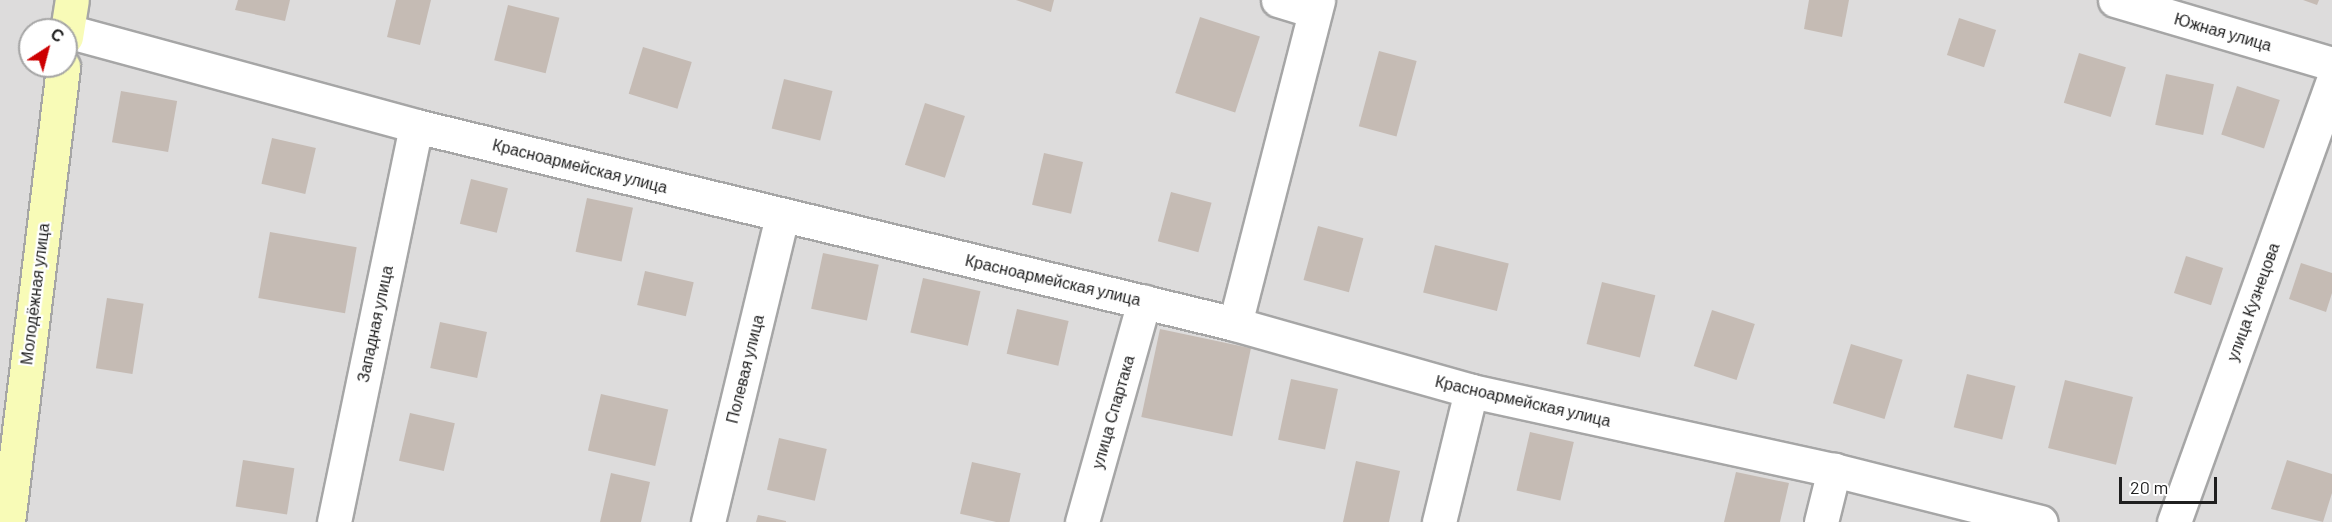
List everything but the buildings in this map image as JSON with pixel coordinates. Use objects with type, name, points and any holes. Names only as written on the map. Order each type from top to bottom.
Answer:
[{"type":"street","points":[[69,18],[72,0]]},
{"type":"street","points":[[1235,324],[1316,6],[1278,0]]},
{"type":"street","name":"Южная улица","points":[[2115,0],[2332,64]]},
{"type":"street","name":"Красноармейская улица","points":[[78,34],[416,126],[1235,324],[1471,391],[1834,470],[2041,522]]},
{"type":"street","name":"Молодёжная улица","points":[[8,522],[62,78]]},
{"type":"street","name":"улица Кузнецова","points":[[2174,522],[2332,82]]},
{"type":"street","name":"Западная улица","points":[[334,522],[416,126]]},
{"type":"street","name":"Полевая улица","points":[[708,522],[782,216]]},
{"type":"street","name":"улица Спартака","points":[[1083,522],[1144,302]]},
{"type":"street","points":[[1439,522],[1471,391]]},
{"type":"street","points":[[1821,522],[1834,470]]},
{"type":"shaded area","points":[[0,0],[2332,0],[2332,522],[0,522]]}]
